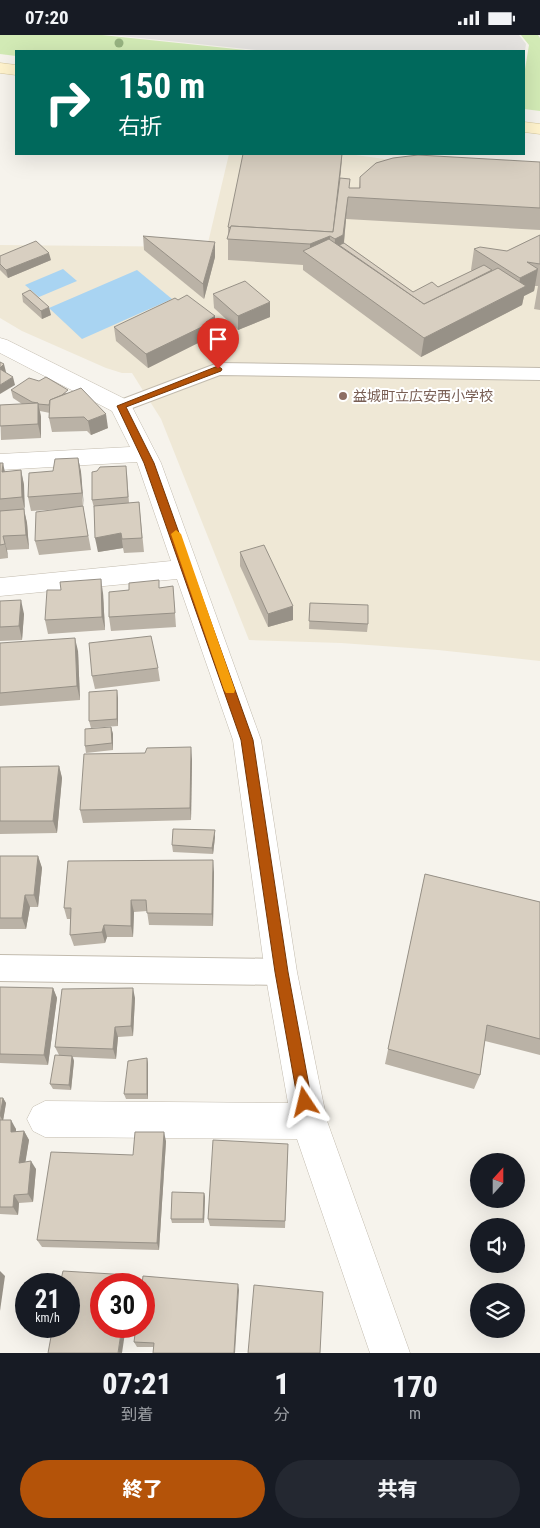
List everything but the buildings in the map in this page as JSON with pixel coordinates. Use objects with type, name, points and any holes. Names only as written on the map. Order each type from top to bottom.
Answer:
[{"type":"street","points":[[0,68],[15,70]]},
{"type":"street","points":[[525,127],[540,129]]},
{"type":"street","points":[[0,345],[121,406],[145,454],[188,569],[247,740],[281,972],[308,1121],[390,1353]]},
{"type":"street","points":[[0,462],[145,454]]},
{"type":"street","points":[[0,587],[188,569]]},
{"type":"street","points":[[45,1119],[308,1121]]},
{"type":"lane","points":[[121,406],[218,369],[540,374]]},
{"type":"lane","points":[[0,968],[281,972]]},
{"type":"shaded area","points":[[111,35],[519,35],[526,44],[525,51],[256,50]]},
{"type":"shaded area","name":"益城町立広安西小学校","points":[[229,155],[355,155],[414,163],[540,172],[540,661],[438,650],[341,643],[249,640],[161,419],[132,373],[122,373],[106,368],[22,331],[0,318],[0,245],[207,247]]},
{"type":"green space","points":[[0,35],[102,35],[245,50],[15,50],[15,56],[0,54]]},
{"type":"green space","points":[[521,35],[538,35],[540,38],[540,111],[525,109],[525,69],[529,45]]},
{"type":"water","points":[[63,269],[77,281],[39,297],[25,285]]},
{"type":"water","points":[[137,270],[172,299],[82,339],[49,308]]},
{"type":"slow traffic","points":[[176,534],[230,690]]},
{"type":"place","name":"益城町立広安西小学校","points":[[343,396]]},
{"type":"route","points":[[218,369],[121,406],[149,463],[176,533],[247,740],[281,972],[305,1102]]}]
